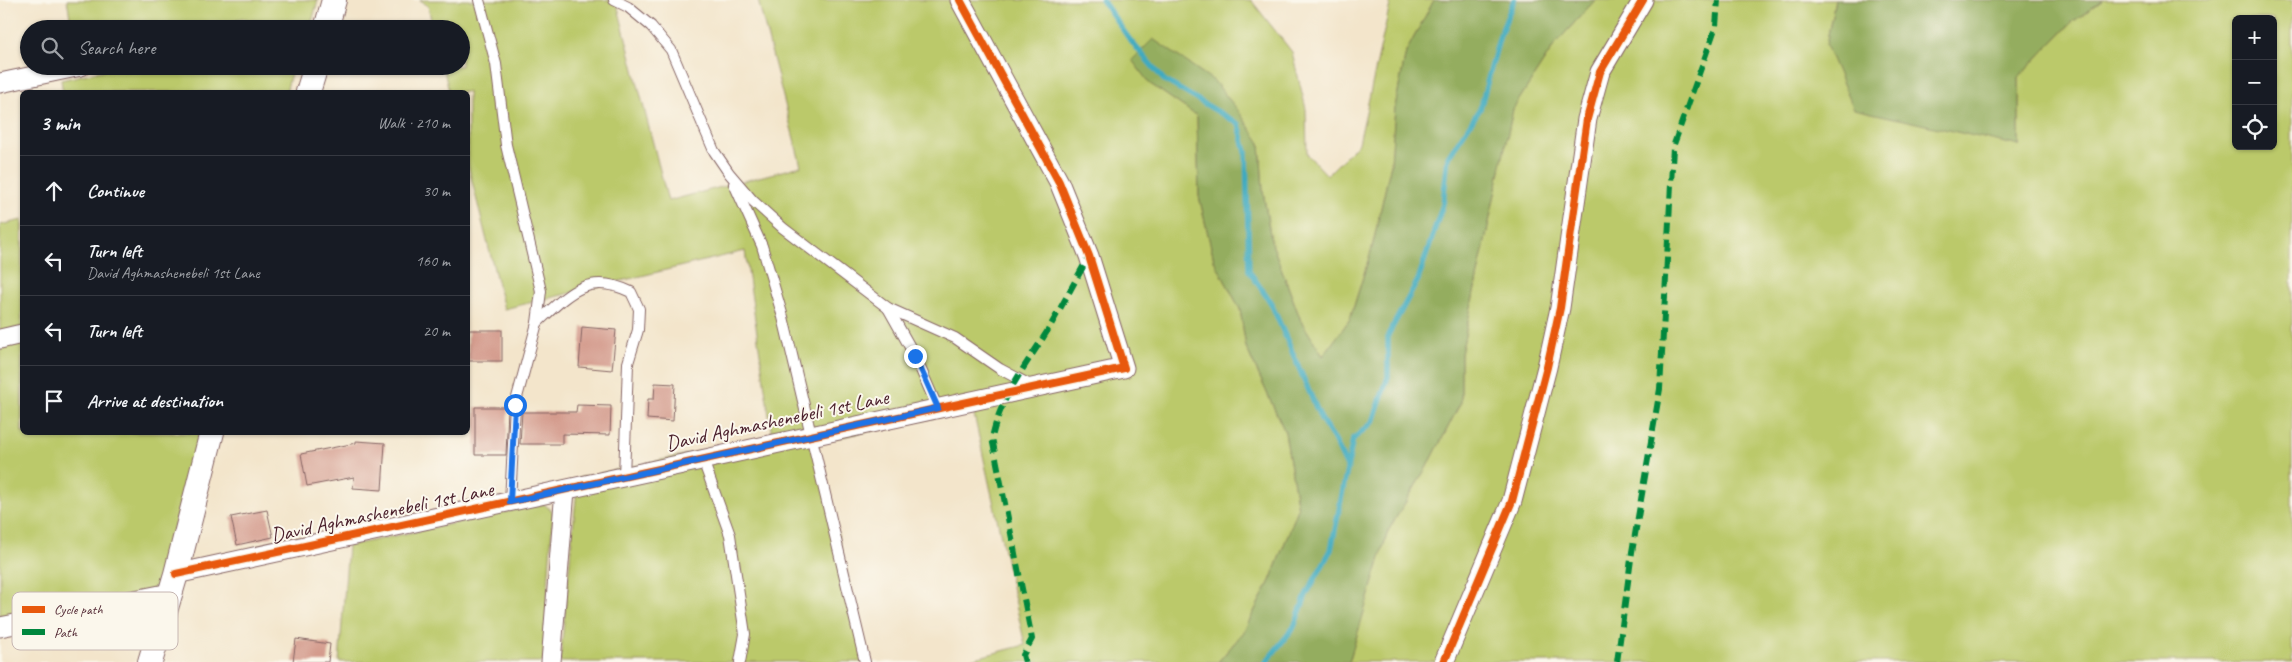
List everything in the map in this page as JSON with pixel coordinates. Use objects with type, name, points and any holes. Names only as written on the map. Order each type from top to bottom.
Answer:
[{"type":"street","points":[[328,20],[334,0]]},
{"type":"street","name":"David Aghmashenebeli 1st Lane","points":[[141,592],[510,502],[1124,368],[1089,256],[1059,182],[960,0]]},
{"type":"street","points":[[1444,662],[1488,563],[1515,492],[1560,308],[1587,119],[1600,72],[1644,0]]},
{"type":"street","points":[[0,83],[38,75]]},
{"type":"street","points":[[309,90],[313,75]]},
{"type":"street","points":[[0,339],[20,334]]},
{"type":"street","points":[[171,592],[211,435]]},
{"type":"street","points":[[551,662],[565,490]]},
{"type":"street","points":[[150,662],[154,650]]},
{"type":"lane","points":[[479,0],[496,64],[506,145],[541,291],[537,323],[515,405],[510,502]]},
{"type":"lane","points":[[614,0],[628,7],[651,26],[671,50],[714,151],[729,174],[762,246],[798,377],[810,436],[865,662]]},
{"type":"lane","points":[[729,174],[753,201],[783,228],[888,308],[955,338],[1000,369],[1034,388]]},
{"type":"lane","points":[[537,323],[576,290],[592,283],[619,286],[631,292],[639,309],[638,330],[628,363],[624,477]]},
{"type":"lane","points":[[888,308],[915,356],[938,408]]},
{"type":"lane","points":[[703,460],[730,535],[745,634],[740,662]]},
{"type":"green space","points":[[67,0],[318,0],[312,20],[70,20]]},
{"type":"green space","points":[[420,0],[616,0],[668,201],[801,166],[758,0],[1251,0],[1292,52],[1306,109],[1307,154],[1327,175],[1359,143],[1391,0],[1434,0],[1406,52],[1395,107],[1391,164],[1372,248],[1350,319],[1323,356],[1301,321],[1271,241],[1263,191],[1260,143],[1149,83],[1197,116],[1199,196],[1214,260],[1240,309],[1246,347],[1285,432],[1298,509],[1270,581],[1243,633],[1218,662],[960,662],[1025,645],[973,410],[817,442],[867,662],[560,662],[578,478],[772,436],[745,251],[504,309],[470,173],[470,90],[449,90],[445,75],[470,75],[470,20],[431,20],[428,6]]},
{"type":"green space","points":[[1434,0],[1595,0],[1555,44],[1513,109],[1461,354],[1461,402],[1431,460],[1388,531],[1349,662],[1218,662],[1243,633],[1270,581],[1298,509],[1285,432],[1246,347],[1240,309],[1214,260],[1199,196],[1197,116],[1149,83],[1132,60],[1153,39],[1214,81],[1237,109],[1260,143],[1263,191],[1271,241],[1301,321],[1323,356],[1350,319],[1372,248],[1391,164],[1395,107],[1406,52]]},
{"type":"green space","points":[[1595,0],[1835,0],[1826,45],[2019,146],[2019,77],[2071,23],[2103,0],[2292,0],[2292,662],[1349,662],[1388,531],[1431,460],[1461,402],[1461,354],[1513,109],[1555,44]]},
{"type":"green space","points":[[1835,0],[2103,0],[2071,23],[2019,77],[2019,146],[1854,109],[1826,45]]},
{"type":"green space","points":[[83,75],[291,75],[287,90],[63,90],[61,80]]},
{"type":"green space","points":[[20,220],[20,327],[0,332],[0,225]]},
{"type":"green space","points":[[20,340],[20,435],[200,435],[156,590],[146,592],[12,592],[12,618],[0,620],[0,345]]},
{"type":"green space","points":[[544,504],[553,512],[543,662],[339,662],[348,546]]},
{"type":"building","points":[[582,327],[616,330],[612,370],[579,367]]},
{"type":"building","points":[[470,330],[502,330],[502,361],[470,361]]},
{"type":"building","points":[[655,383],[675,384],[673,421],[647,419],[648,399],[654,399]]},
{"type":"building","points":[[577,405],[611,406],[610,435],[562,434],[562,444],[520,444],[522,412],[576,412]]},
{"type":"building","points":[[475,407],[508,407],[506,455],[475,455]]},
{"type":"building","points":[[356,441],[385,443],[382,490],[353,488],[354,477],[307,486],[301,454],[356,443]]},
{"type":"building","points":[[267,510],[273,537],[237,545],[231,517]]},
{"type":"building","points":[[296,639],[330,644],[328,662],[293,662]]},
{"type":"waterway","points":[[1102,0],[1130,40],[1164,80],[1239,124],[1246,152],[1249,271],[1271,303],[1321,419],[1334,439],[1348,469]]},
{"type":"waterway","points":[[1266,662],[1294,627],[1306,595],[1331,550],[1353,439],[1373,422],[1388,377],[1388,335],[1418,280],[1443,204],[1448,157],[1480,109],[1500,35],[1514,0]]},
{"type":"marked path","points":[[1617,662],[1632,552],[1660,389],[1673,147],[1716,26],[1718,0]]},
{"type":"marked path","points":[[1025,662],[1023,655],[1032,639],[992,438],[1007,395],[1048,330],[1089,256]]},
{"type":"cycle path","points":[[176,574],[1124,368],[1089,256],[1059,182],[960,0]]},
{"type":"cycle path","points":[[1444,662],[1512,501],[1547,367],[1560,308],[1587,119],[1600,72],[1643,0]]},
{"type":"route","points":[[515,405],[510,502],[938,408],[915,356]]}]
